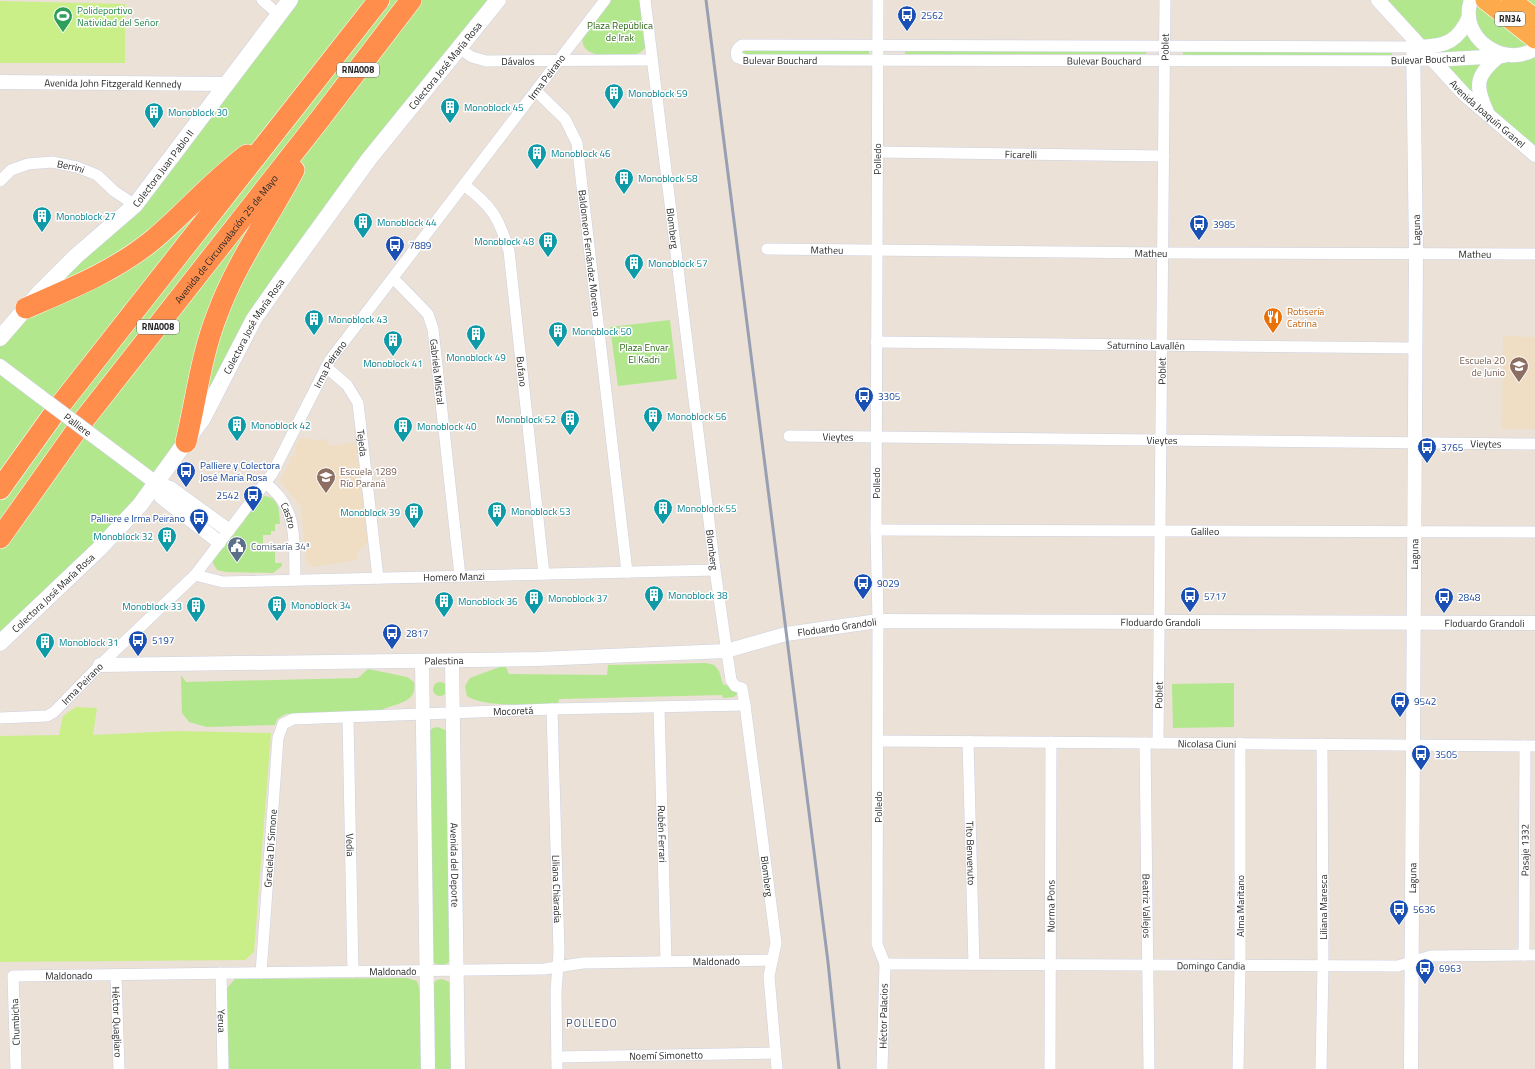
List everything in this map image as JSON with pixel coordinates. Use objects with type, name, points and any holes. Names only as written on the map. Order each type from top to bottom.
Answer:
[{"type":"highway","name":"RNA008","points":[[0,489],[63,401],[379,0]]},
{"type":"highway","name":"Avenida de Circunvalación 25 de Mayo","points":[[0,538],[83,421],[320,119],[411,0]]},
{"type":"highway","points":[[395,22],[425,0]]},
{"type":"highway","name":"RN34","points":[[1485,0],[1535,39]]},
{"type":"highway","name":"RN34","points":[[1511,0],[1535,18]]},
{"type":"highway","points":[[186,442],[199,377],[217,315],[258,230],[286,185],[320,119]]},
{"type":"highway","name":"RNA008","points":[[26,308],[84,282],[134,255],[183,213],[223,173],[268,139]]},
{"type":"main road","name":"Colectora Juan Pablo II","points":[[0,338],[26,308],[76,256],[135,205],[290,0]]},
{"type":"main road","points":[[464,44],[489,0]]},
{"type":"main road","name":"Colectora José María Rosa","points":[[0,643],[99,549],[140,505],[203,418],[254,319],[369,159],[464,44],[498,0]]},
{"type":"street","points":[[262,0],[279,15]]},
{"type":"street","name":"Irma Peirano","points":[[0,718],[47,716],[61,706],[100,665],[195,575],[228,530],[266,483],[326,367],[605,0]]},
{"type":"street","name":"Blomberg","points":[[645,0],[726,651],[731,680],[736,686],[742,688],[745,705],[776,943],[769,976],[777,1069]]},
{"type":"street","name":"Polledo","points":[[878,0],[876,342],[876,530],[878,621],[877,944],[884,964]]},
{"type":"street","name":"Poblet","points":[[1158,743],[1165,0]]},
{"type":"street","name":"Avenida Joaquín Granel","points":[[1378,0],[1415,48],[1432,60],[1464,94],[1535,155]]},
{"type":"street","points":[[1472,0],[1470,16],[1472,28],[1486,47],[1503,56],[1483,71],[1479,81],[1479,91],[1489,116]]},
{"type":"street","name":"Bulevar Bouchard","points":[[1415,48],[742,45],[737,48],[736,53],[737,58],[740,60],[1164,59],[1415,48],[1446,44],[1463,29],[1470,16]]},
{"type":"street","name":"Dávalos","points":[[464,44],[472,57],[486,61],[652,60]]},
{"type":"street","name":"Laguna","points":[[1412,1069],[1416,348],[1415,48]]},
{"type":"street","name":"Bulevar Bouchard","points":[[1432,60],[1503,56],[1528,53],[1535,49]]},
{"type":"street","name":"Avenida John Fitzgerald Kennedy","points":[[0,82],[227,84]]},
{"type":"street","name":"Baldomero Fernández Moreno","points":[[536,91],[565,119],[576,143],[627,572]]},
{"type":"street","name":"Ficarelli","points":[[877,152],[1164,156]]},
{"type":"street","name":"Berrini","points":[[0,181],[11,170],[28,164],[52,162],[78,167],[97,175],[114,191],[135,205]]},
{"type":"street","name":"Bufano","points":[[464,185],[489,207],[501,225],[509,251],[544,574]]},
{"type":"street","name":"Matheu","points":[[767,249],[1163,253],[1535,254]]},
{"type":"street","name":"Gabriela Mistral","points":[[393,278],[428,314],[432,329],[460,576]]},
{"type":"street","name":"Saturnino Lavallén","points":[[876,342],[1416,348]]},
{"type":"street","name":"Palliere","points":[[0,366],[156,483],[170,488],[228,530]]},
{"type":"street","name":"Tejeda","points":[[326,367],[347,385],[358,403],[378,578]]},
{"type":"street","name":"Vieytes","points":[[789,436],[1535,444]]},
{"type":"street","name":"Palliere","points":[[156,483],[161,497],[219,542]]},
{"type":"street","name":"Castro","points":[[266,483],[282,498],[290,516],[294,533],[295,580]]},
{"type":"street","name":"Galileo","points":[[876,530],[1535,532]]},
{"type":"street","name":"Homero Manzi","points":[[195,575],[223,582],[715,570]]},
{"type":"street","name":"Floduardo Grandoli","points":[[786,634],[878,621],[1414,622],[1535,624]]},
{"type":"street","name":"Palestina","points":[[100,665],[452,661],[726,651],[786,634]]},
{"type":"street","points":[[422,661],[428,1069]]},
{"type":"street","name":"Avenida del Deporte","points":[[452,661],[458,1069]]},
{"type":"street","name":"Mocoretá","points":[[283,724],[293,720],[552,710],[745,705]]},
{"type":"street","name":"Rubén Ferrari","points":[[659,707],[666,961]]},
{"type":"street","name":"Liliana Chiaradia","points":[[552,710],[559,952],[556,991],[557,1069]]},
{"type":"street","name":"Vedia","points":[[348,718],[354,972]]},
{"type":"street","name":"Graciela Di Simone","points":[[261,973],[278,738],[283,724]]},
{"type":"street","name":"Nicolasa Ciuni","points":[[878,741],[1530,746]]},
{"type":"street","name":"Tito Benvenuto","points":[[968,742],[974,964]]},
{"type":"street","name":"Norma Pons","points":[[1050,1069],[1051,742]]},
{"type":"street","name":"Beatriz Vallejos","points":[[1145,743],[1149,1069]]},
{"type":"street","name":"Alma Maritano","points":[[1238,1069],[1240,966],[1240,744]]},
{"type":"street","name":"Liliana Maresca","points":[[1321,1069],[1323,966],[1322,744]]},
{"type":"street","name":"Pasaje 1332","points":[[1530,746],[1530,955]]},
{"type":"street","name":"Domingo Candia","points":[[884,964],[1398,966],[1431,956],[1530,955]]},
{"type":"street","name":"Maldonado","points":[[13,976],[544,969],[583,963],[772,960]]},
{"type":"street","name":"Héctor Palacios","points":[[882,1069],[884,964]]},
{"type":"street","name":"Yerua","points":[[221,973],[223,1069]]},
{"type":"street","name":"Héctor Quagliaro","points":[[116,975],[119,1069]]},
{"type":"street","name":"Chumbicha","points":[[13,976],[16,1069]]},
{"type":"street","name":"Noemí Simonetto","points":[[557,1057],[776,1053]]},
{"type":"shaded area","name":"Escuela 20 de Junio","points":[[1503,336],[1535,337],[1535,429],[1502,429]]},
{"type":"shaded area","name":"Escuela 1289 Río Paraná","points":[[310,438],[311,441],[328,439],[329,446],[356,442],[368,543],[358,551],[358,560],[312,567],[306,561],[301,507],[280,480],[290,462],[290,457],[296,456],[295,444],[298,443],[298,439]]},
{"type":"green space","points":[[290,0],[498,0],[321,227],[167,468],[0,643],[0,338],[135,205]]},
{"type":"green space","name":"Plaza República de Irak","points":[[611,0],[642,0],[646,47],[639,53],[624,56],[604,56],[587,50],[583,45],[583,37],[591,24]]},
{"type":"green space","points":[[1378,0],[1535,0],[1535,155]]},
{"type":"green space","name":"Polideportivo Natividad del Señor","points":[[0,1],[125,4],[125,63],[0,63]]},
{"type":"green space","points":[[869,48],[869,54],[743,55],[743,49]]},
{"type":"green space","points":[[905,49],[1146,49],[1146,54],[905,54]]},
{"type":"green space","points":[[1183,51],[1392,53],[1392,57],[1183,55]]},
{"type":"green space","name":"Plaza Envar El Kadri","points":[[670,320],[677,379],[618,386],[610,327]]},
{"type":"green space","points":[[265,496],[274,500],[278,506],[280,524],[275,524],[275,531],[271,531],[271,535],[263,535],[263,551],[275,551],[275,563],[282,563],[282,566],[273,573],[226,572],[217,570],[213,563],[214,557],[245,520],[245,517],[260,498]]},
{"type":"green space","points":[[706,663],[714,665],[719,671],[723,684],[738,690],[734,697],[723,698],[722,695],[559,699],[558,704],[497,704],[475,700],[467,696],[465,686],[470,678],[505,665],[509,674],[607,675],[608,665]]},
{"type":"green space","points":[[368,669],[407,677],[414,682],[414,690],[412,695],[403,702],[377,712],[286,714],[277,719],[275,725],[207,727],[189,722],[182,713],[181,675],[186,682],[358,678]]},
{"type":"green space","points":[[437,682],[443,682],[447,686],[447,692],[443,696],[437,696],[433,692],[433,686]]},
{"type":"green space","points":[[1234,683],[1234,727],[1173,728],[1172,684]]},
{"type":"green space","points":[[76,707],[97,708],[93,735],[176,731],[271,733],[254,952],[245,960],[0,962],[0,736],[59,735],[63,716]]},
{"type":"green space","points":[[438,727],[445,730],[448,734],[450,961],[445,965],[437,964],[430,959],[429,732],[433,728]]},
{"type":"green space","points":[[407,978],[417,981],[421,994],[421,1069],[228,1069],[226,998],[227,988],[235,979]]},
{"type":"green space","points":[[442,979],[449,982],[452,987],[453,1069],[431,1069],[432,984],[437,980]]},
{"type":"railway","points":[[706,0],[828,962],[839,1069]]},
{"type":"place","name":"2562","points":[[907,32]]},
{"type":"place","name":"Polideportivo Natividad del Señor","points":[[63,33]]},
{"type":"place","name":"Monoblock 59","points":[[614,110]]},
{"type":"place","name":"Monoblock 45","points":[[450,124]]},
{"type":"place","name":"Monoblock 30","points":[[154,129]]},
{"type":"place","name":"Monoblock 46","points":[[537,170]]},
{"type":"place","name":"Monoblock 58","points":[[624,195]]},
{"type":"place","name":"Monoblock 27","points":[[42,233]]},
{"type":"place","name":"Monoblock 44","points":[[363,239]]},
{"type":"place","name":"3985","points":[[1199,241]]},
{"type":"place","name":"Monoblock 48","points":[[548,258]]},
{"type":"place","name":"7889","points":[[395,262]]},
{"type":"place","name":"Monoblock 57","points":[[634,280]]},
{"type":"place","name":"Rotisería Catrina","points":[[1273,334]]},
{"type":"place","name":"Monoblock 43","points":[[314,336]]},
{"type":"place","name":"Monoblock 50","points":[[558,348]]},
{"type":"place","name":"Monoblock 49","points":[[476,351]]},
{"type":"place","name":"Monoblock 41","points":[[393,357]]},
{"type":"place","name":"Escuela 20 de Junio","points":[[1519,383]]},
{"type":"place","name":"3305","points":[[864,413]]},
{"type":"place","name":"Monoblock 56","points":[[653,433]]},
{"type":"place","name":"Monoblock 52","points":[[570,436]]},
{"type":"place","name":"Monoblock 42","points":[[237,442]]},
{"type":"place","name":"Monoblock 40","points":[[403,443]]},
{"type":"place","name":"3765","points":[[1427,464]]},
{"type":"place","name":"Palliere y Colectora José María Rosa","points":[[186,488]]},
{"type":"place","name":"Escuela 1289 Río Paraná","points":[[326,494]]},
{"type":"place","name":"2542","points":[[253,512]]},
{"type":"place","name":"Monoblock 55","points":[[663,525]]},
{"type":"place","name":"Monoblock 53","points":[[497,528]]},
{"type":"place","name":"Monoblock 39","points":[[414,529]]},
{"type":"place","name":"Palliere e Irma Peirano","points":[[199,535]]},
{"type":"place","name":"Monoblock 32","points":[[167,553]]},
{"type":"place","name":"Comisaría 34ª","points":[[237,563]]},
{"type":"place","name":"9029","points":[[863,600]]},
{"type":"place","name":"Monoblock 38","points":[[654,612]]},
{"type":"place","name":"5717","points":[[1190,613]]},
{"type":"place","name":"2848","points":[[1444,614]]},
{"type":"place","name":"Monoblock 37","points":[[534,615]]},
{"type":"place","name":"Monoblock 36","points":[[444,618]]},
{"type":"place","name":"Monoblock 34","points":[[277,622]]},
{"type":"place","name":"Monoblock 33","points":[[196,623]]},
{"type":"place","name":"2817","points":[[392,650]]},
{"type":"place","name":"5197","points":[[138,657]]},
{"type":"place","name":"Monoblock 31","points":[[45,659]]},
{"type":"place","name":"9542","points":[[1400,718]]},
{"type":"place","name":"3505","points":[[1421,771]]},
{"type":"place","name":"5636","points":[[1399,926]]},
{"type":"place","name":"6963","points":[[1425,985]]},
{"type":"district","name":"POLLEDO","points":[[592,1023]]}]
